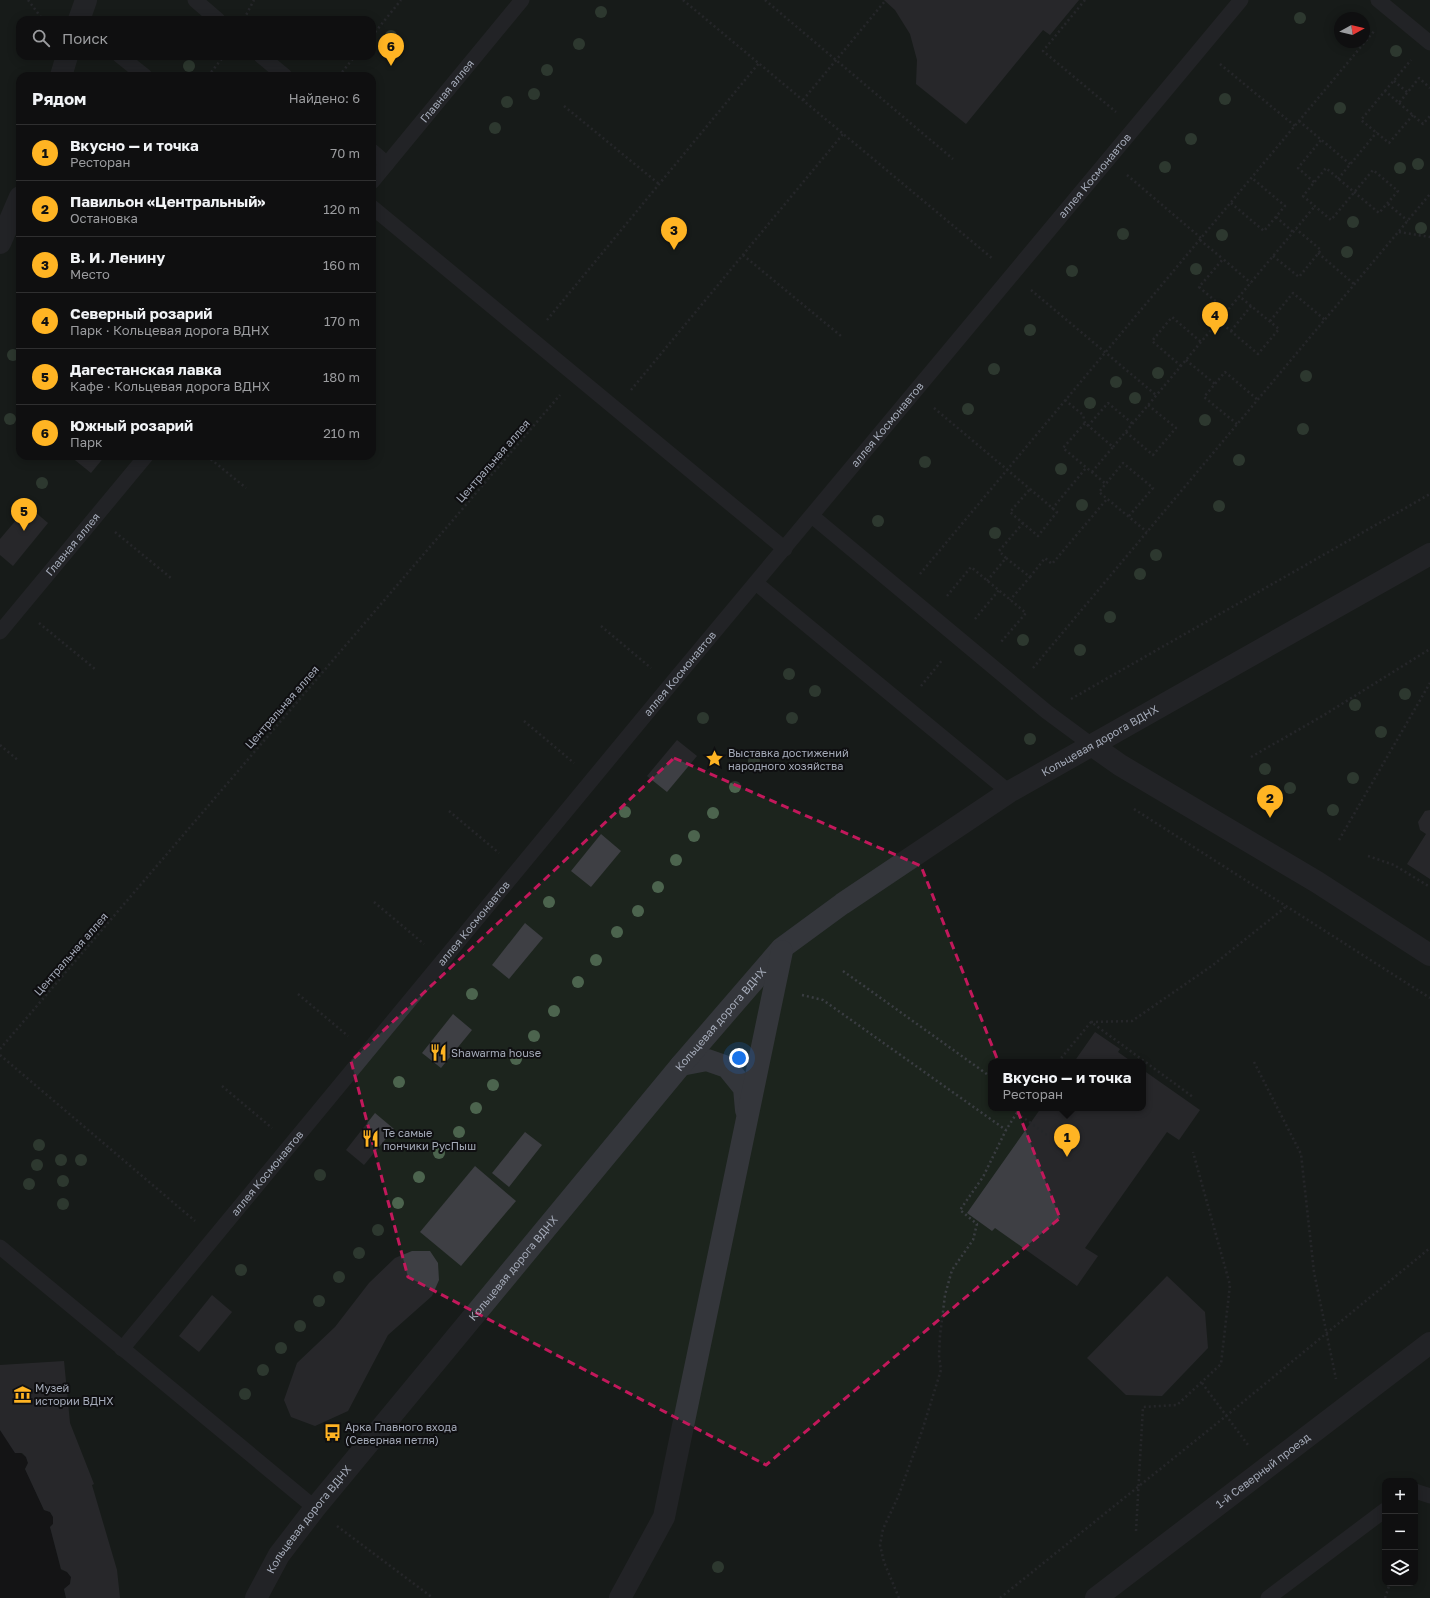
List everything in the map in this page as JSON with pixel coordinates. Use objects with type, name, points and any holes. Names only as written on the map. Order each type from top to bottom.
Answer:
[{"type":"street","points":[[80,16],[86,0]]},
{"type":"street","points":[[62,72],[66,60]]},
{"type":"street","points":[[2,237],[16,206]]},
{"type":"street","name":"Кольцевая дорога ВДНХ","points":[[256,1598],[278,1554],[315,1508],[681,1065],[782,948],[842,904],[1010,792],[1430,554]]},
{"type":"street","points":[[1093,746],[1120,765],[1317,882],[1430,955]]},
{"type":"street","name":"Кольцевая дорога ВДНХ","points":[[620,1598],[664,1517],[782,948]]},
{"type":"street","points":[[681,1065],[707,1060],[727,1067],[744,1088],[747,1119]]},
{"type":"street","name":"1-й Северный проезд","points":[[1096,1598],[1430,1343]]},
{"type":"lane","points":[[195,0],[213,16]]},
{"type":"lane","name":"Главная аллея","points":[[376,177],[522,0]]},
{"type":"lane","name":"аллея Космонавтов","points":[[122,1349],[671,684],[785,549],[913,392],[1241,0]]},
{"type":"lane","points":[[1378,0],[1429,42]]},
{"type":"lane","points":[[125,60],[140,72]]},
{"type":"lane","points":[[266,60],[279,72]]},
{"type":"lane","points":[[376,154],[387,164]]},
{"type":"lane","points":[[376,210],[785,549]]},
{"type":"lane","name":"Главная аллея","points":[[0,632],[143,460]]},
{"type":"lane","points":[[812,516],[1018,686],[1047,712],[1093,746]]},
{"type":"lane","points":[[756,583],[1010,792]]},
{"type":"lane","points":[[0,1248],[315,1508]]},
{"type":"lane","points":[[1418,1492],[1430,1496]]},
{"type":"lane","points":[[1268,1598],[1382,1512]]},
{"type":"path","points":[[28,0],[40,16]]},
{"type":"path","points":[[245,16],[254,0]]},
{"type":"path","points":[[376,31],[401,0]]},
{"type":"path","points":[[683,0],[1156,395]]},
{"type":"path","points":[[765,0],[953,159]]},
{"type":"path","points":[[1085,0],[1043,51],[1135,127]]},
{"type":"path","points":[[803,100],[886,1]]},
{"type":"path","points":[[904,592],[1391,11]]},
{"type":"path","points":[[1412,115],[1389,143],[1361,120],[1429,42]]},
{"type":"path","points":[[1201,48],[1295,126]]},
{"type":"path","points":[[211,72],[221,60]]},
{"type":"path","points":[[342,72],[352,60]]},
{"type":"path","points":[[531,339],[759,63]]},
{"type":"path","points":[[1398,103],[1419,78],[1430,88]]},
{"type":"path","points":[[1394,81],[1407,92]]},
{"type":"path","points":[[1385,91],[1423,124],[1430,116]]},
{"type":"path","points":[[564,106],[659,184]]},
{"type":"path","points":[[1299,121],[1350,164]]},
{"type":"path","points":[[1338,179],[1377,132]]},
{"type":"path","points":[[616,409],[843,134]]},
{"type":"path","points":[[1314,182],[1298,168],[1321,140]]},
{"type":"path","points":[[1108,160],[1251,282]]},
{"type":"path","points":[[1314,182],[1303,196],[1331,220],[1354,192],[1373,170],[1398,191],[1379,213],[1354,192],[1338,179],[1326,168],[1314,182]]},
{"type":"path","points":[[1231,203],[1264,231],[1276,217],[1285,206],[1252,178]]},
{"type":"path","points":[[1018,686],[1430,194]]},
{"type":"path","points":[[1388,204],[1408,221]]},
{"type":"path","points":[[1092,472],[1315,206]]},
{"type":"path","points":[[1276,217],[1294,232]]},
{"type":"path","points":[[1273,256],[1299,277],[1321,250],[1296,229]]},
{"type":"path","points":[[1399,232],[1430,237]]},
{"type":"path","points":[[1318,253],[1355,284]]},
{"type":"path","points":[[743,255],[841,336]]},
{"type":"path","points":[[1223,259],[1199,287],[1227,311]]},
{"type":"path","points":[[1270,322],[1293,293],[1325,320]]},
{"type":"path","points":[[1219,321],[1258,354],[1279,329],[1239,296]]},
{"type":"path","points":[[1231,331],[1251,306]]},
{"type":"path","points":[[1181,366],[1152,342],[1172,317],[1201,342]]},
{"type":"path","points":[[1186,360],[1215,384]]},
{"type":"path","points":[[1237,424],[1204,396],[1225,372],[1258,400]]},
{"type":"path","name":"Центральная аллея","points":[[0,1049],[576,376]]},
{"type":"path","points":[[913,392],[1030,489],[1052,509],[1057,512],[1038,536],[1010,512],[1030,489]]},
{"type":"path","points":[[1065,400],[1083,415],[1085,423],[1088,426],[1113,447]]},
{"type":"path","points":[[1088,426],[1108,403],[1133,424]]},
{"type":"path","points":[[1126,432],[1153,455],[1176,428],[1148,405]]},
{"type":"path","points":[[1085,423],[1063,448],[1106,484]]},
{"type":"path","points":[[212,460],[246,488]]},
{"type":"path","points":[[1129,516],[1152,488],[1123,463],[1099,492],[1147,532]]},
{"type":"path","points":[[1052,509],[1086,468]]},
{"type":"path","points":[[1047,712],[1430,494]]},
{"type":"path","points":[[1010,600],[1046,558],[1052,564],[1107,499]]},
{"type":"path","points":[[96,516],[171,578]]},
{"type":"path","points":[[1023,523],[999,551],[1030,577]]},
{"type":"path","points":[[987,580],[1006,558]]},
{"type":"path","points":[[931,615],[971,567],[987,580],[1026,613],[986,660]]},
{"type":"path","points":[[21,607],[95,669]]},
{"type":"path","points":[[601,626],[671,684]]},
{"type":"path","points":[[1251,757],[1324,715],[1430,649]]},
{"type":"path","points":[[1339,840],[1430,683]]},
{"type":"path","points":[[524,721],[593,779]]},
{"type":"path","points":[[0,745],[19,761]]},
{"type":"path","points":[[1130,807],[1430,998]]},
{"type":"path","points":[[449,811],[519,869]]},
{"type":"path","points":[[1368,856],[1394,865],[1430,887]]},
{"type":"path","points":[[374,902],[443,960]]},
{"type":"path","points":[[1060,1059],[1091,1022],[1132,1021],[1213,965],[1287,906]]},
{"type":"path","points":[[843,971],[988,1075]]},
{"type":"path","points":[[774,989],[823,1000],[1006,1130]]},
{"type":"path","points":[[298,994],[367,1052]]},
{"type":"path","points":[[1091,1022],[1141,1059]]},
{"type":"path","points":[[0,1055],[214,1237]]},
{"type":"path","points":[[1146,1062],[1193,1097]]},
{"type":"path","points":[[1254,1062],[1300,1154],[1314,1272],[1342,1410]]},
{"type":"path","points":[[222,1086],[291,1144]]},
{"type":"path","points":[[899,1598],[884,1562],[880,1545],[883,1528],[898,1497],[919,1439],[941,1370],[939,1356],[940,1336],[945,1296],[952,1270],[973,1240],[977,1224],[960,1210],[983,1177],[1016,1113],[1047,1135]]},
{"type":"path","points":[[1134,1569],[1143,1407],[1177,1405],[1221,1364],[1230,1285],[1193,1152]]},
{"type":"path","points":[[1000,1598],[1226,1416],[1430,1248]]},
{"type":"path","points":[[1202,1383],[1265,1468]]},
{"type":"path","points":[[315,1508],[433,1598]]},
{"type":"path","points":[[1385,1598],[1389,1586]]},
{"type":"highlighted area","points":[[674,758],[921,866],[1060,1218],[766,1465],[408,1277],[351,1061]]},
{"type":"shaded area","name":"Выставка достижений народного хозяйства","points":[[0,0],[1430,0],[1430,1598],[66,1598],[64,1589],[70,1584],[71,1577],[67,1572],[61,1570],[50,1527],[53,1524],[53,1517],[50,1512],[44,1510],[25,1469],[28,1463],[26,1457],[19,1452],[0,1430]]},
{"type":"building","points":[[884,0],[1079,0],[1050,35],[1043,30],[966,124],[916,84],[917,60],[910,34],[895,10]]},
{"type":"building","points":[[75,460],[102,460],[91,473]]},
{"type":"building","points":[[28,506],[48,523],[13,566],[0,555],[0,539]]},
{"type":"building","points":[[677,740],[697,756],[667,792],[647,776]]},
{"type":"building","points":[[1430,810],[1430,879],[1407,864],[1426,834],[1420,830],[1418,822],[1425,811]]},
{"type":"building","points":[[601,834],[621,851],[591,887],[571,871]]},
{"type":"building","points":[[525,923],[543,938],[509,979],[492,965]]},
{"type":"building","points":[[453,1014],[472,1030],[441,1068],[422,1053]]},
{"type":"building","points":[[1095,1032],[1120,1049],[1118,1052],[1128,1059],[1076,1059]]},
{"type":"building","points":[[1146,1072],[1200,1110],[1179,1140],[1167,1132],[1085,1248],[1098,1256],[1077,1286],[995,1228],[992,1231],[967,1213],[1039,1111],[1146,1111]]},
{"type":"building","name":"Те самые пончики РусПыш","points":[[375,1113],[394,1129],[364,1165],[346,1150]]},
{"type":"building","points":[[525,1132],[542,1145],[509,1187],[492,1173]]},
{"type":"building","points":[[475,1166],[516,1201],[461,1266],[420,1232]]},
{"type":"building","points":[[412,1251],[430,1251],[438,1263],[439,1280],[432,1296],[388,1335],[348,1411],[315,1426],[291,1417],[284,1400],[297,1363],[335,1327],[369,1283],[395,1258]]},
{"type":"building","points":[[1167,1276],[1205,1312],[1208,1348],[1162,1396],[1126,1395],[1087,1358]]},
{"type":"building","points":[[212,1295],[232,1312],[199,1352],[179,1336]]},
{"type":"building","points":[[64,1361],[70,1423],[94,1484],[92,1485],[117,1570],[120,1598],[66,1598],[64,1589],[70,1584],[71,1577],[67,1572],[61,1569],[50,1527],[53,1524],[53,1517],[50,1512],[44,1510],[25,1469],[28,1463],[26,1457],[22,1453],[15,1453],[0,1430],[0,1365]]},
{"type":"place","name":"Южный розарий","points":[[391,66]]},
{"type":"place","name":"В. И. Ленину","points":[[674,250]]},
{"type":"place","name":"Северный розарий","points":[[1215,335]]},
{"type":"place","name":"Дагестанская лавка","points":[[24,531]]},
{"type":"place","name":"Выставка достижений народного хозяйства","points":[[715,759]]},
{"type":"place","name":"Павильон «Центральный»","points":[[1270,818]]},
{"type":"place","name":"Shawarma house","points":[[438,1053]]},
{"type":"place","name":"Те самые пончики РусПыш","points":[[370,1139]]},
{"type":"place","name":"Вкусно — и точка","points":[[1067,1157]]},
{"type":"place","name":"Музей истории ВДНХ","points":[[22,1394]]},
{"type":"place","name":"Арка Главного входа (Северная петля)","points":[[332,1433]]}]
